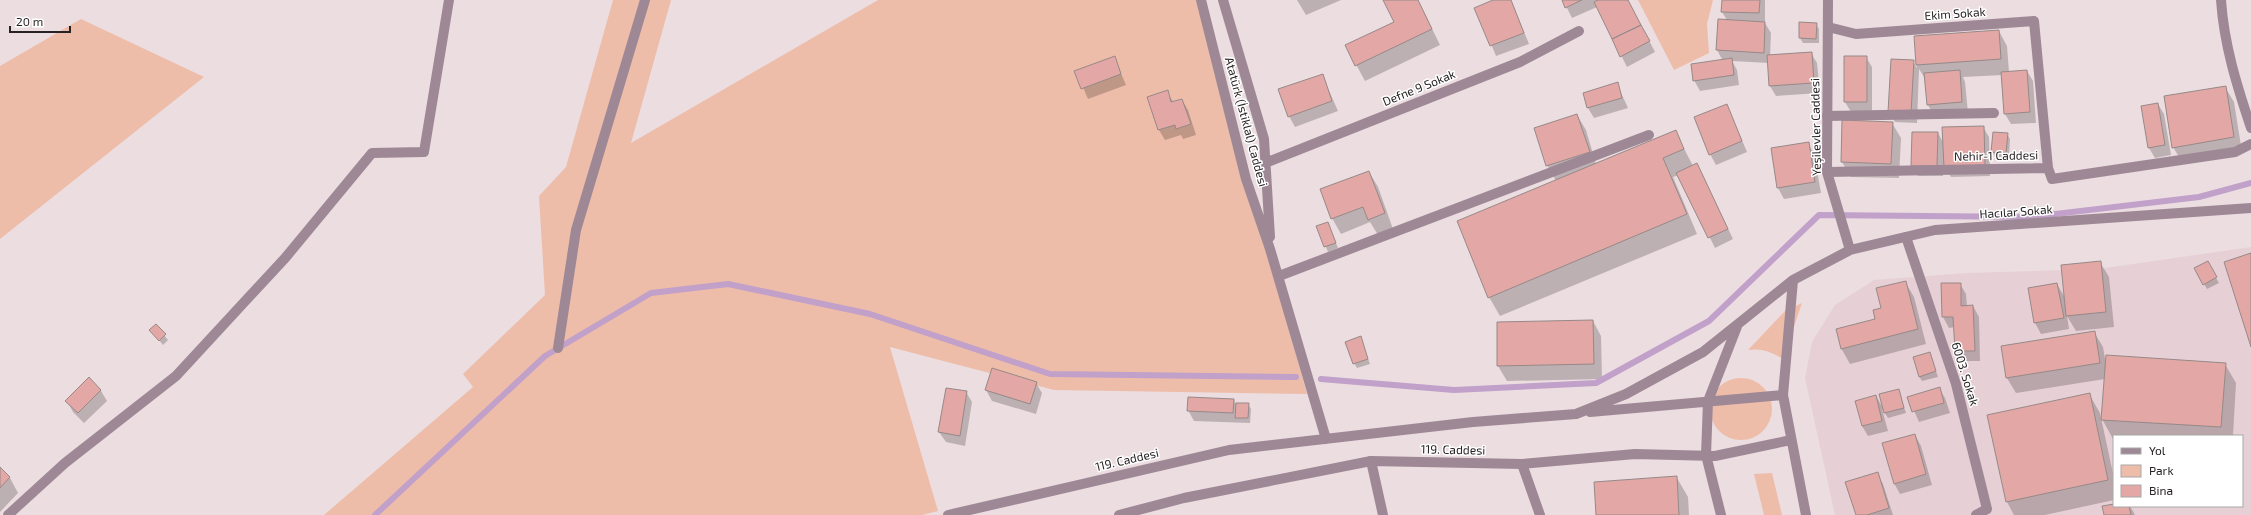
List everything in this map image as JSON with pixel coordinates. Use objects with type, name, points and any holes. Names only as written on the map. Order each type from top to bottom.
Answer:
[{"type":"street","points":[[8,515],[65,463],[176,376],[286,257],[372,153],[424,152],[449,0]]},
{"type":"street","points":[[558,348],[576,230],[645,0]]},
{"type":"street","name":"Atatürk (İstiklal) Caddesi","points":[[1201,0],[1246,179],[1279,276],[1326,439]]},
{"type":"street","name":"Atatürk (İstiklal) Caddesi","points":[[1223,0],[1264,139],[1270,248]]},
{"type":"street","name":"Yeşilevler Caddesi","points":[[1828,0],[1827,172],[1850,250]]},
{"type":"street","points":[[2222,0],[2223,23],[2233,74],[2251,128]]},
{"type":"street","name":"Ekim Sokak","points":[[1828,27],[1856,34],[2034,21],[2048,168]]},
{"type":"street","name":"Defne 9 Sokak","points":[[1265,163],[1520,62],[1579,31]]},
{"type":"street","points":[[1827,116],[1994,113]]},
{"type":"street","points":[[1279,276],[1649,135]]},
{"type":"street","name":"Nehir-1 Caddesi","points":[[1827,172],[2048,168],[2052,179],[2235,152],[2251,144]]},
{"type":"street","name":"Hacılar Sokak","points":[[1739,322],[1793,280],[1850,250],[1935,230],[2251,208]]},
{"type":"street","name":"6003. Sokak","points":[[1906,237],[1956,384],[1987,509],[1976,515]]},
{"type":"street","points":[[1793,280],[1783,395],[1806,515]]},
{"type":"street","points":[[1722,515],[1706,455],[1708,401],[1739,322]]},
{"type":"street","name":"119. Caddesi","points":[[1576,414],[1626,394],[1702,352],[1739,322]]},
{"type":"street","name":"119. Caddesi","points":[[948,515],[1229,450],[1473,422],[1783,395]]},
{"type":"street","name":"119. Caddesi","points":[[1119,515],[1184,498],[1371,461],[1522,464],[1635,454],[1715,456],[1791,440]]},
{"type":"street","points":[[1371,461],[1383,515]]},
{"type":"street","points":[[1522,464],[1540,515]]},
{"type":"shaded area","points":[[2251,247],[2251,515],[1835,515],[1805,378],[1812,342],[1835,305],[1874,280],[1967,273],[2098,269]]},
{"type":"green space","points":[[613,0],[671,0],[631,143],[878,0],[1197,0],[1307,394],[1054,390],[890,347],[938,511],[922,515],[324,515],[473,387],[463,374],[545,295],[539,196],[566,167]]},
{"type":"green space","points":[[1638,0],[1713,0],[1707,24],[1709,53],[1674,70]]},
{"type":"green space","points":[[81,19],[204,77],[0,239],[0,66]]},
{"type":"green space","points":[[1802,303],[1783,359],[1766,351],[1748,350],[1785,311]]},
{"type":"green space","points":[[1741,378],[1753,380],[1763,387],[1770,397],[1772,409],[1770,421],[1763,431],[1753,438],[1741,440],[1729,438],[1719,431],[1712,421],[1710,409],[1712,397],[1719,387],[1729,380]]},
{"type":"green space","points":[[1772,473],[1782,515],[1764,515],[1754,474]]},
{"type":"building","points":[[1383,0],[1418,0],[1432,29],[1355,66],[1345,45],[1394,22]]},
{"type":"building","points":[[1493,0],[1511,0],[1524,33],[1490,46],[1474,8]]},
{"type":"building","points":[[1562,0],[1582,0],[1565,8]]},
{"type":"building","points":[[1598,0],[1628,0],[1641,25],[1612,39],[1594,2]]},
{"type":"building","points":[[1722,0],[1760,0],[1759,13],[1721,12]]},
{"type":"building","points":[[1718,19],[1765,22],[1764,53],[1716,50]]},
{"type":"building","points":[[1799,22],[1817,23],[1816,39],[1799,38]]},
{"type":"building","points":[[1641,25],[1650,41],[1620,57],[1612,39]]},
{"type":"building","points":[[1999,30],[2001,59],[1916,65],[1914,36]]},
{"type":"building","points":[[1812,52],[1814,83],[1769,86],[1767,55]]},
{"type":"building","points":[[1115,56],[1121,74],[1081,89],[1074,71]]},
{"type":"building","points":[[1844,56],[1867,56],[1867,102],[1844,102]]},
{"type":"building","points":[[1732,58],[1734,75],[1693,81],[1691,64]]},
{"type":"building","points":[[1891,59],[1914,60],[1911,113],[1888,112]]},
{"type":"building","points":[[1960,70],[1962,102],[1927,105],[1924,73]]},
{"type":"building","points":[[2027,70],[2030,112],[2004,114],[2001,72]]},
{"type":"building","points":[[1323,74],[1332,101],[1288,117],[1278,89]]},
{"type":"building","points":[[1618,82],[1622,98],[1587,108],[1583,93]]},
{"type":"building","points":[[2226,86],[2234,137],[2172,148],[2164,96]]},
{"type":"building","points":[[1168,90],[1171,102],[1182,99],[1191,124],[1176,129],[1175,125],[1158,130],[1147,97]]},
{"type":"building","points":[[2158,103],[2165,145],[2148,148],[2141,106]]},
{"type":"building","points":[[1727,104],[1742,141],[1709,155],[1694,117]]},
{"type":"building","points":[[1577,114],[1590,152],[1546,166],[1534,128]]},
{"type":"building","points":[[1842,120],[1893,122],[1891,164],[1841,162]]},
{"type":"building","points":[[1984,126],[1985,165],[1944,167],[1942,127]]},
{"type":"building","points":[[1676,130],[1684,149],[1663,158],[1687,214],[1488,298],[1457,221]]},
{"type":"building","points":[[1912,132],[1938,132],[1937,166],[1911,166]]},
{"type":"building","points":[[1993,132],[2008,133],[2006,153],[1991,152]]},
{"type":"building","points":[[1809,142],[1815,182],[1777,188],[1771,148]]},
{"type":"building","points":[[1697,163],[1728,229],[1708,238],[1676,173]]},
{"type":"building","points":[[1369,171],[1385,213],[1368,220],[1363,207],[1331,219],[1320,189]]},
{"type":"building","points":[[1328,222],[1336,243],[1324,247],[1316,226]]},
{"type":"building","points":[[2251,253],[2251,347],[2224,262]]},
{"type":"building","points":[[2101,261],[2106,312],[2066,316],[2061,265]]},
{"type":"building","points":[[2208,261],[2217,277],[2203,285],[2194,268]]},
{"type":"building","points":[[1906,281],[1918,329],[1841,349],[1836,329],[1875,319],[1873,310],[1881,308],[1876,288]]},
{"type":"building","points":[[1941,283],[1961,283],[1961,306],[1973,305],[1975,351],[1955,351],[1953,317],[1942,317]]},
{"type":"building","points":[[2057,283],[2064,318],[2034,323],[2028,288]]},
{"type":"building","points":[[1593,320],[1594,364],[1497,366],[1497,322]]},
{"type":"building","points":[[156,324],[166,334],[159,341],[149,330]]},
{"type":"building","points":[[2095,331],[2100,363],[2006,378],[2001,346]]},
{"type":"building","points":[[1361,336],[1368,359],[1353,364],[1345,342]]},
{"type":"building","points":[[1930,352],[1936,371],[1919,377],[1913,357]]},
{"type":"building","points":[[2106,355],[2226,363],[2221,427],[2101,420]]},
{"type":"building","points":[[992,368],[1037,382],[1030,404],[985,390]]},
{"type":"building","points":[[89,377],[101,390],[78,413],[65,401]]},
{"type":"building","points":[[1940,387],[1944,403],[1912,412],[1907,397]]},
{"type":"building","points":[[946,388],[967,391],[960,436],[938,432]]},
{"type":"building","points":[[1899,389],[1904,408],[1884,413],[1879,394]]},
{"type":"building","points":[[2090,393],[2108,480],[2006,502],[1987,415]]},
{"type":"building","points":[[1876,395],[1882,421],[1862,426],[1855,401]]},
{"type":"building","points":[[1188,397],[1234,399],[1233,413],[1187,411]]},
{"type":"building","points":[[1236,403],[1249,403],[1248,418],[1235,418]]},
{"type":"building","points":[[1915,434],[1926,474],[1894,484],[1882,443]]},
{"type":"building","points":[[0,467],[10,477],[0,488]]},
{"type":"building","points":[[1878,472],[1889,508],[1867,515],[1856,515],[1845,482]]},
{"type":"building","points":[[1677,476],[1679,515],[1596,515],[1594,482]]},
{"type":"building","points":[[2113,504],[2113,507],[2129,507],[2131,515],[2104,515],[2102,506]]},
{"type":"waterway","points":[[1321,379],[1454,390],[1596,383],[1709,321],[1819,215],[2030,217],[2199,197],[2251,183]]},
{"type":"waterway","points":[[375,515],[545,356],[651,293],[728,284],[870,314],[1050,374],[1296,377]]}]
